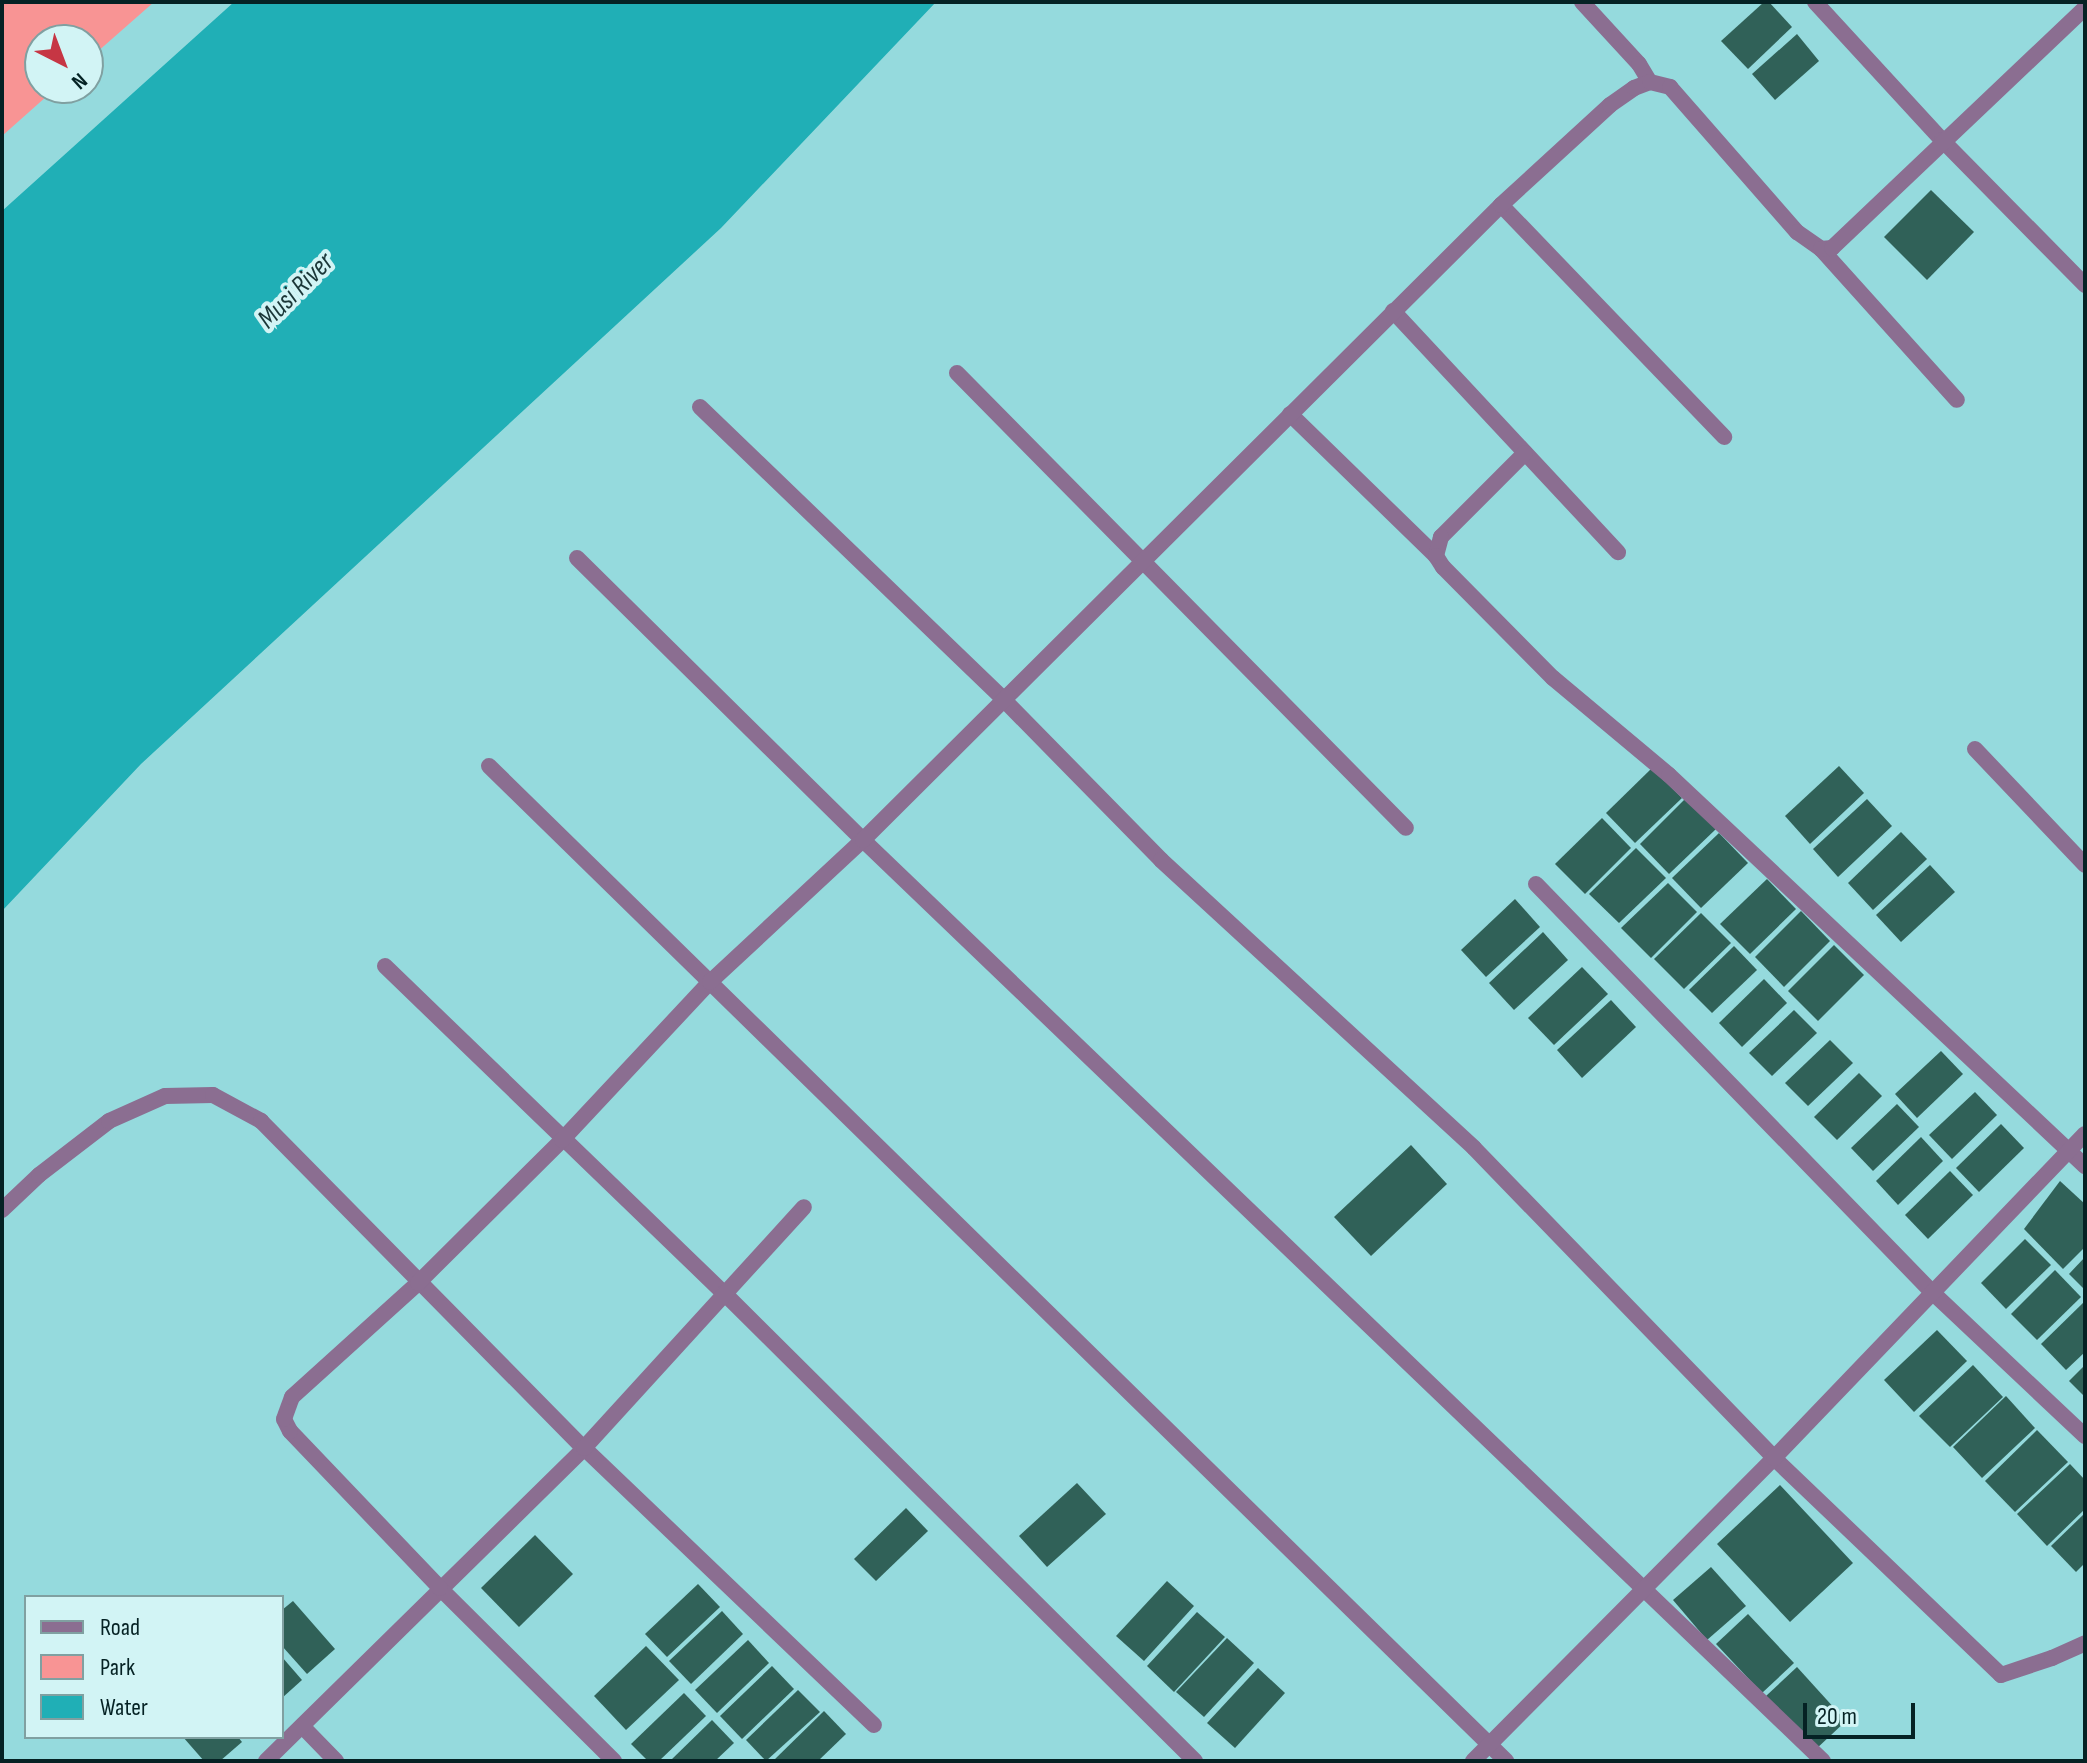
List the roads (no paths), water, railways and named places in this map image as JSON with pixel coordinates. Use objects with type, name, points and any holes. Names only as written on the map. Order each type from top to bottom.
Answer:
[{"type":"street","points":[[1582,2],[1639,64],[1650,82]]},
{"type":"street","points":[[1815,2],[1942,140],[2085,285]]},
{"type":"street","points":[[1821,249],[1841,243],[1942,140],[2085,8]]},
{"type":"street","points":[[614,1761],[440,1588],[290,1431],[284,1419],[292,1397],[418,1283],[562,1140],[710,982],[863,840],[1005,701],[1140,561],[1501,205],[1610,105],[1634,88],[1650,82],[1670,87],[1797,232],[1821,249],[1957,400]]},
{"type":"street","points":[[1501,205],[1724,437]]},
{"type":"street","points":[[1393,311],[1618,552]]},
{"type":"street","points":[[957,373],[1406,828]]},
{"type":"street","points":[[700,407],[1005,701],[1161,860],[1474,1148],[1774,1458],[2001,1675],[2085,1643]]},
{"type":"street","points":[[1290,414],[1436,556],[1553,678],[1669,775],[2085,1166]]},
{"type":"street","points":[[1436,556],[1441,537],[1525,453]]},
{"type":"street","points":[[577,558],[863,840],[1823,1761]]},
{"type":"street","points":[[1975,749],[2085,865]]},
{"type":"street","points":[[489,766],[1506,1761]]},
{"type":"street","points":[[1536,884],[1932,1292],[2085,1436]]},
{"type":"street","points":[[385,966],[724,1293],[1195,1761]]},
{"type":"street","points":[[2,1210],[39,1175],[109,1121],[165,1096],[213,1095],[261,1121],[584,1448],[874,1725]]},
{"type":"street","points":[[1473,1761],[1774,1458],[2085,1134]]},
{"type":"street","points":[[266,1761],[584,1448],[804,1207]]},
{"type":"street","points":[[302,1726],[336,1761]]},
{"type":"water","name":"Musi River","points":[[234,2],[936,2],[721,228],[141,764],[2,911],[2,211]]}]
